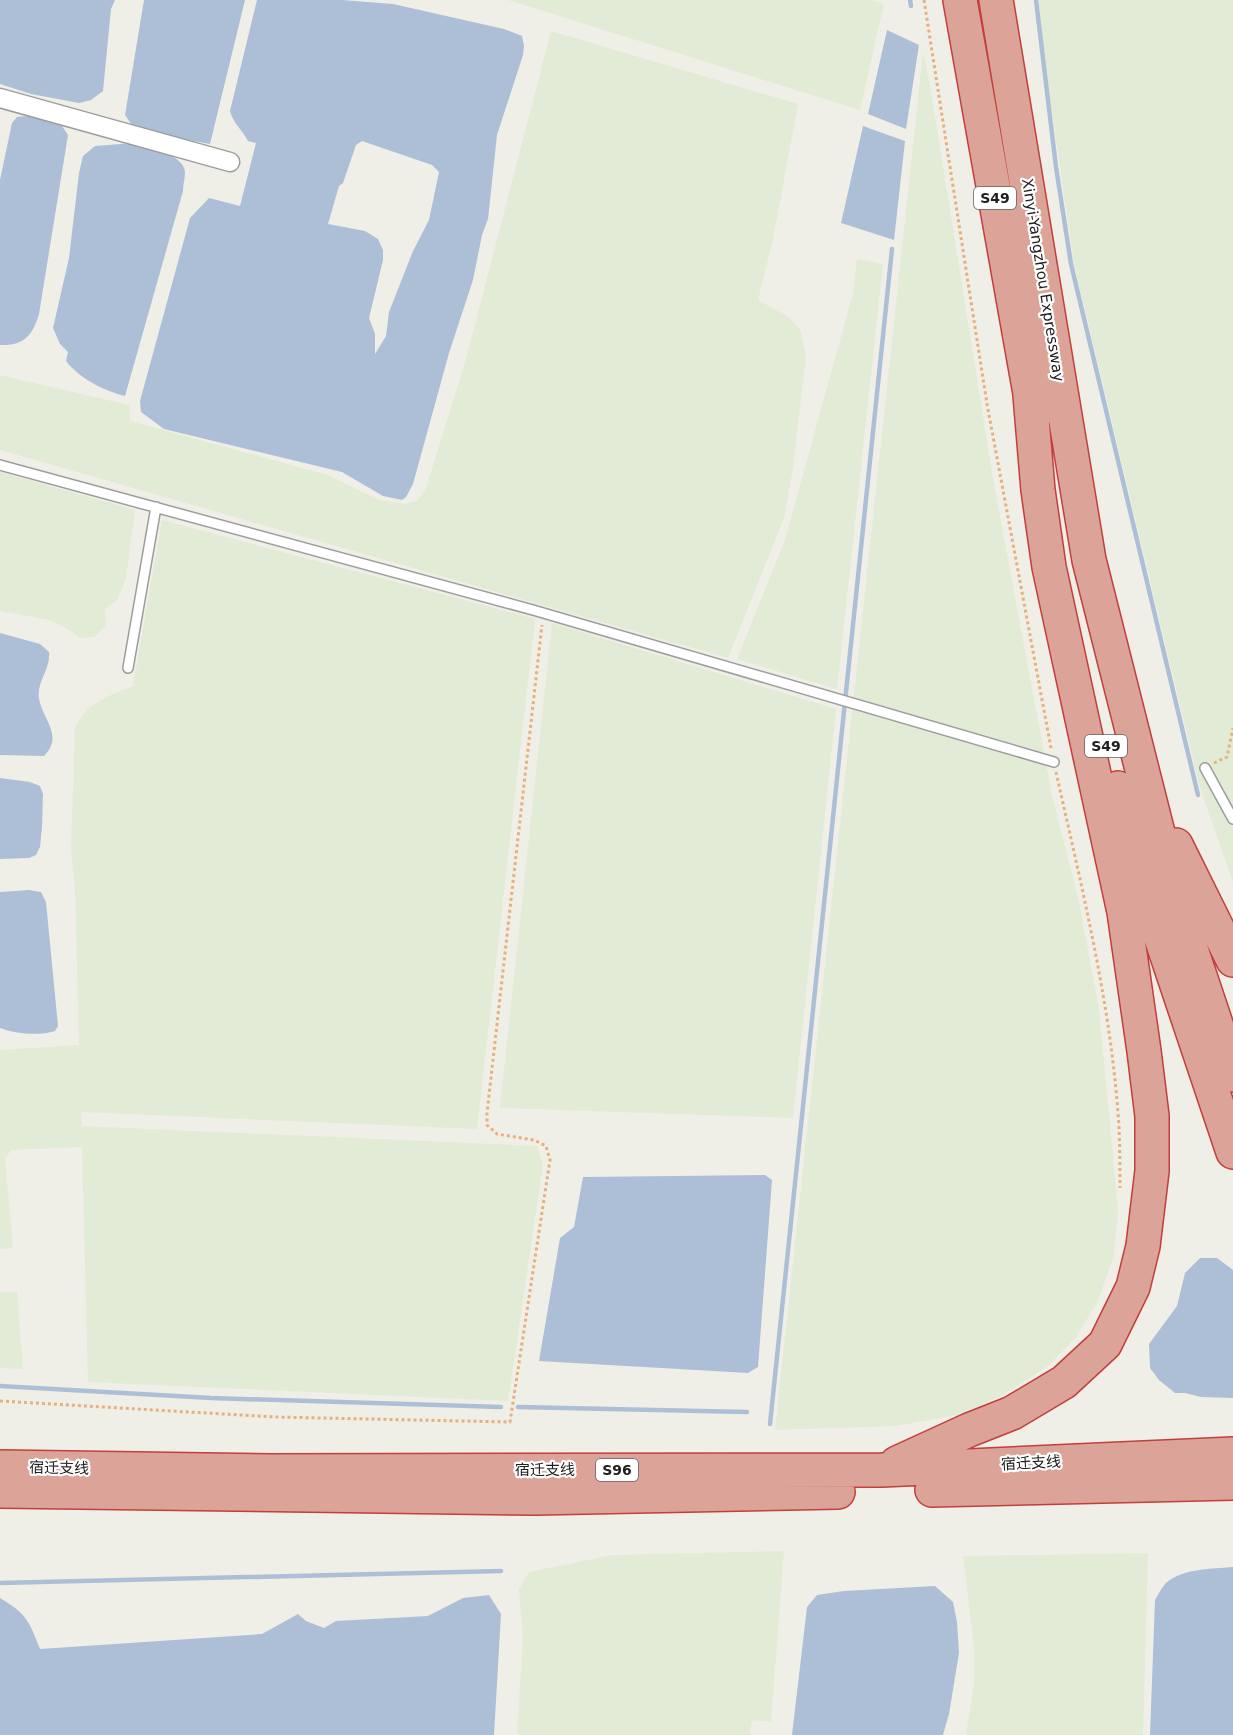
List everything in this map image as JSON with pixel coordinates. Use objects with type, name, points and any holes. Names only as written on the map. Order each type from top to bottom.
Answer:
[{"type":"highway","name":"Xinyi-Yangzhou Expressway","points":[[960,0],[1030,395]]},
{"type":"highway","name":"Xinyi-Yangzhou Expressway","points":[[996,0],[1089,560]]},
{"type":"highway","name":"S49","points":[[1030,395],[1062,564],[1106,746],[1155,921],[1222,1082],[1233,1152]]},
{"type":"highway","points":[[882,1470],[1012,1413],[1064,1382],[1105,1344],[1133,1287],[1143,1246],[1152,1171],[1152,1127],[1144,1051],[1124,912],[1049,567],[1038,490],[1030,395]]},
{"type":"highway","name":"S49","points":[[1089,560],[1133,698],[1160,801],[1178,849],[1233,960]]},
{"type":"highway","points":[[1089,560],[1222,1082]]},
{"type":"highway","name":"宿迁支线","points":[[0,1467],[270,1471],[882,1470],[1233,1454]]},
{"type":"highway","name":"宿迁支线","points":[[0,1491],[535,1498],[1233,1483]]},
{"type":"street","points":[[0,98],[230,162]]},
{"type":"lane","points":[[0,465],[543,613],[1054,762]]},
{"type":"lane","points":[[128,668],[156,507]]},
{"type":"lane","points":[[1204,768],[1233,819]]},
{"type":"path","points":[[924,0],[987,404],[1054,762],[1090,926],[1111,1050],[1119,1128],[1120,1188]]},
{"type":"path","points":[[0,1401],[275,1417],[510,1422],[550,1160],[546,1146],[534,1140],[497,1134],[487,1125],[487,1113],[543,613]]},
{"type":"path","points":[[1204,768],[1227,757],[1233,728]]},
{"type":"green space","points":[[508,0],[870,0],[884,4],[860,110]]},
{"type":"green space","points":[[1036,0],[1233,0],[1233,882],[1200,788],[1074,264]]},
{"type":"green space","points":[[551,31],[798,104],[773,239],[758,300],[788,317],[800,330],[806,355],[793,468],[784,518],[728,658],[0,450],[0,375],[129,405],[130,421],[328,475],[379,500],[405,504],[417,501],[426,488],[466,359]]},
{"type":"green space","points":[[923,52],[993,479],[1052,796],[1078,897],[1099,1009],[1118,1209],[1114,1255],[1098,1301],[1076,1337],[1048,1366],[1001,1396],[958,1415],[895,1426],[775,1430]]},
{"type":"green space","points":[[857,259],[883,264],[837,689],[737,659],[785,540],[853,293]]},
{"type":"green space","points":[[0,472],[135,510],[126,579],[117,600],[105,609],[106,626],[94,637],[80,638],[49,620],[0,611]]},
{"type":"green space","points":[[162,520],[535,619],[477,1129],[81,1112],[82,1126],[537,1146],[543,1165],[508,1401],[88,1382],[82,1147],[11,1150],[5,1159],[13,1248],[0,1249],[0,1050],[79,1045],[75,888],[71,850],[75,727],[87,709],[106,697],[133,686]]},
{"type":"green space","points":[[552,623],[836,709],[793,1118],[500,1108]]},
{"type":"green space","points":[[0,1292],[17,1292],[23,1369],[0,1368]]},
{"type":"green space","points":[[784,1551],[771,1722],[752,1720],[750,1735],[517,1735],[523,1639],[519,1589],[529,1572],[613,1555]]},
{"type":"green space","points":[[1148,1553],[1143,1735],[966,1735],[974,1683],[974,1646],[963,1556]]},
{"type":"water","points":[[0,0],[115,0],[111,9],[103,91],[91,100],[79,103],[31,94],[0,84]]},
{"type":"water","points":[[144,0],[245,0],[210,144],[134,128],[125,115]]},
{"type":"water","points":[[257,0],[342,0],[393,4],[504,29],[522,36],[523,55],[497,135],[488,219],[482,235],[473,280],[449,353],[413,484],[402,500],[383,496],[342,472],[164,429],[141,412],[140,401],[190,218],[209,198],[240,206],[256,143],[248,141],[230,111]],"holes":[[[362,141],[432,165],[439,172],[429,220],[413,251],[389,312],[386,336],[375,354],[375,334],[369,318],[383,260],[383,250],[378,239],[365,231],[328,224],[339,186],[343,183],[356,145]]]},
{"type":"water","points":[[887,30],[919,45],[906,129],[868,114]]},
{"type":"water","points":[[27,116],[62,126],[68,135],[39,314],[34,328],[26,338],[15,344],[0,345],[0,180],[12,123],[17,117]]},
{"type":"water","points":[[863,126],[905,141],[894,240],[841,223]]},
{"type":"water","points":[[133,143],[172,156],[183,166],[185,172],[183,191],[125,396],[92,383],[71,367],[66,361],[68,352],[60,344],[53,328],[69,258],[83,156],[95,146]]},
{"type":"water","points":[[0,633],[40,644],[49,652],[48,664],[39,693],[41,707],[52,735],[50,749],[44,756],[0,755]]},
{"type":"water","points":[[0,778],[30,782],[40,786],[43,794],[40,847],[36,855],[29,858],[0,859]]},
{"type":"water","points":[[29,890],[41,892],[46,902],[58,1026],[55,1031],[35,1034],[0,1028],[0,892]]},
{"type":"water","points":[[765,1175],[772,1180],[758,1367],[748,1373],[539,1361],[560,1238],[574,1227],[583,1177]]},
{"type":"water","points":[[1200,1258],[1217,1258],[1233,1270],[1233,1398],[1175,1393],[1159,1380],[1150,1368],[1149,1344],[1177,1306],[1185,1273]]},
{"type":"water","points":[[1233,1567],[1233,1735],[1150,1735],[1155,1600],[1166,1583],[1181,1574]]},
{"type":"water","points":[[935,1586],[953,1602],[959,1653],[949,1714],[943,1735],[792,1735],[807,1607],[817,1595],[844,1591]]},
{"type":"water","points":[[489,1595],[501,1614],[494,1735],[0,1735],[0,1598],[26,1619],[40,1649],[262,1634],[298,1614],[306,1621],[324,1628],[336,1621],[428,1616],[463,1598]]},
{"type":"waterway","points":[[910,0],[911,6]]},
{"type":"waterway","points":[[1036,0],[1056,167],[1071,264],[1198,795]]},
{"type":"waterway","points":[[770,1424],[892,249]]},
{"type":"waterway","points":[[0,1386],[211,1398],[501,1407]]},
{"type":"waterway","points":[[518,1407],[747,1412]]},
{"type":"waterway","points":[[0,1583],[501,1571]]}]
